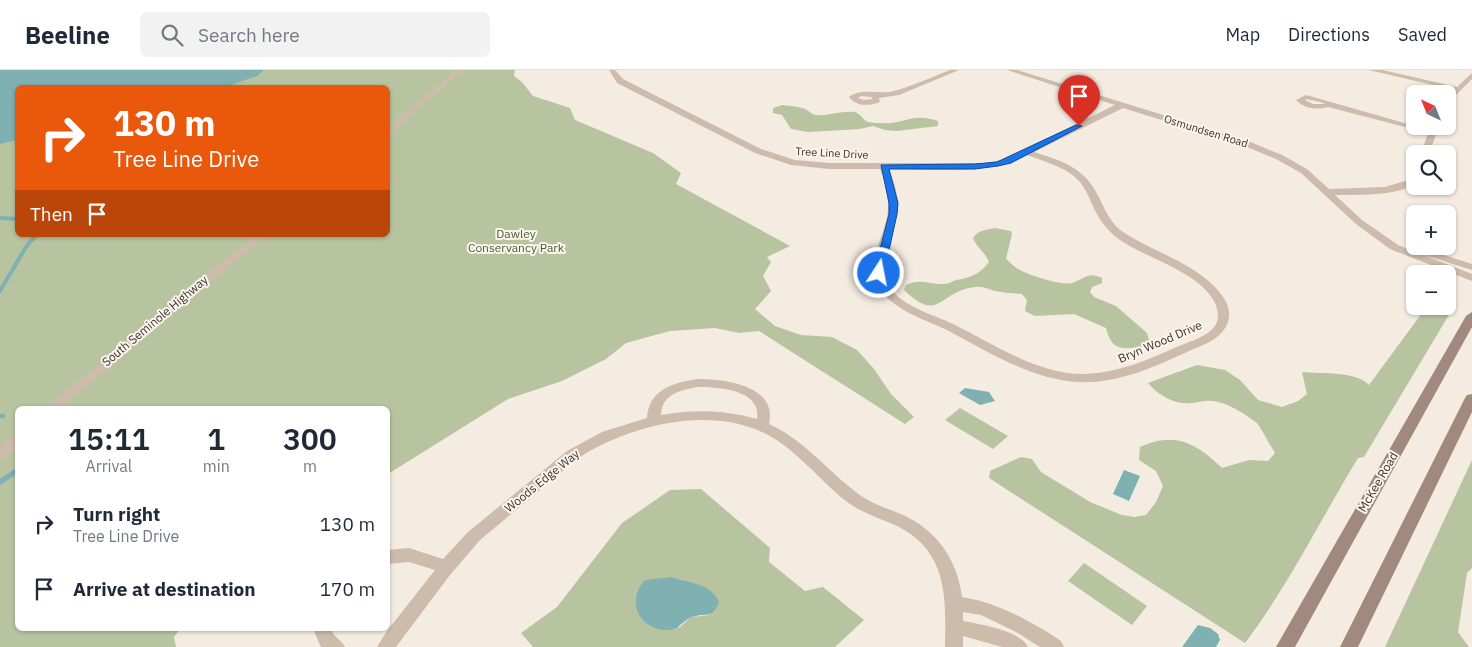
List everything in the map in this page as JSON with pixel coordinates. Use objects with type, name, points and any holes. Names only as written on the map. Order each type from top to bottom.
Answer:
[{"type":"main road","name":"McKee Road","points":[[1285,647],[1472,316]]},
{"type":"main road","points":[[1349,647],[1472,398]]},
{"type":"street","points":[[390,128],[460,70]]},
{"type":"street","name":"Tree Line Drive","points":[[612,70],[616,79],[626,85],[771,156],[804,164],[986,166],[1008,161],[1122,105]]},
{"type":"street","points":[[876,96],[896,92],[956,70]]},
{"type":"street","name":"Osmundsen Road","points":[[1010,70],[1245,143],[1270,153],[1304,171],[1359,222],[1402,251],[1472,278]]},
{"type":"street","points":[[1372,70],[1458,89]]},
{"type":"street","points":[[1456,91],[1472,75]]},
{"type":"street","points":[[1328,105],[1406,123]]},
{"type":"street","name":"Bryn Wood Drive","points":[[884,166],[894,203],[879,273],[886,288],[893,296],[911,308],[1021,363],[1067,377],[1106,377],[1128,372],[1214,334],[1223,320],[1223,307],[1221,300],[1206,283],[1188,271],[1117,233],[1104,219],[1089,188],[1081,177],[1063,166],[1027,152]]},
{"type":"street","points":[[1327,192],[1392,189],[1406,186]]},
{"type":"street","name":"Osmundsen Road","points":[[1379,235],[1472,267]]},
{"type":"street","name":"South Seminole Highway","points":[[55,406],[259,237]]},
{"type":"street","points":[[654,422],[657,401],[668,390],[685,384],[713,383],[733,386],[756,398],[764,411],[762,426]]},
{"type":"street","name":"Woods Edge Way","points":[[386,647],[447,567],[474,537],[566,459],[609,435],[679,417],[709,416],[744,420],[762,426],[782,437],[802,452],[853,498],[910,526],[928,538],[946,564],[951,579],[954,603],[954,647]]},
{"type":"street","points":[[0,455],[15,441]]},
{"type":"street","points":[[390,557],[409,555],[447,567]]},
{"type":"street","points":[[954,603],[983,608],[1022,626],[1055,647]]},
{"type":"street","points":[[954,627],[980,631],[1006,639],[1019,647]]},
{"type":"street","points":[[322,631],[324,638],[332,646],[336,647]]},
{"type":"green space","name":"Dawley Conservancy Park","points":[[0,70],[515,70],[514,76],[522,82],[533,96],[570,108],[575,120],[653,153],[681,173],[676,184],[790,246],[767,257],[771,262],[763,276],[771,291],[755,309],[775,326],[801,335],[832,337],[857,350],[874,369],[891,394],[914,417],[905,424],[759,331],[739,333],[715,328],[670,331],[626,343],[606,359],[562,381],[508,399],[390,473],[390,406],[15,406],[15,631],[178,631],[174,637],[176,647],[0,647]]},
{"type":"green space","points":[[782,105],[802,108],[815,115],[853,112],[866,121],[874,123],[889,123],[914,118],[929,119],[938,121],[938,126],[897,131],[873,126],[860,129],[808,132],[791,129],[782,115],[773,113],[773,108]]},
{"type":"green space","points":[[995,228],[1011,231],[1012,234],[1006,259],[1023,271],[1067,284],[1090,275],[1102,278],[1102,283],[1092,287],[1090,292],[1094,297],[1116,306],[1147,333],[1149,340],[1146,346],[1120,348],[1112,342],[1106,328],[1074,314],[1035,316],[1025,311],[1027,300],[1022,294],[998,292],[983,287],[976,287],[964,289],[940,303],[925,305],[904,290],[906,285],[911,283],[946,284],[970,277],[978,272],[989,262],[973,238],[980,232]]},
{"type":"green space","points":[[1421,315],[1449,315],[1364,457],[1358,458],[1276,599],[1245,643],[989,478],[990,471],[1021,457],[1032,459],[1041,472],[1090,502],[1122,515],[1135,517],[1146,515],[1156,502],[1163,486],[1156,471],[1139,460],[1140,447],[1164,440],[1184,442],[1203,452],[1222,468],[1249,460],[1268,461],[1275,453],[1257,423],[1236,409],[1212,401],[1180,403],[1162,396],[1148,383],[1197,365],[1225,370],[1240,380],[1258,400],[1282,407],[1298,401],[1307,394],[1302,372],[1347,375],[1356,377],[1369,385]]},
{"type":"green space","points":[[960,408],[1008,436],[993,449],[945,420]]},
{"type":"green space","points":[[1472,460],[1472,568],[1467,573],[1458,632],[1469,647],[1385,647]]},
{"type":"green space","points":[[701,489],[770,548],[769,562],[805,591],[823,587],[864,620],[835,647],[533,647],[521,633],[557,607],[622,523],[670,490]],"holes":[[[672,577],[696,584],[710,615],[691,617],[679,628]]]},
{"type":"green space","points":[[1084,563],[1147,606],[1132,625],[1068,581]]},
{"type":"water","points":[[0,70],[264,70],[257,76],[231,85],[15,85],[15,140],[0,144]]},
{"type":"water","points":[[965,388],[989,392],[995,401],[980,405],[959,393]]},
{"type":"water","points":[[1124,470],[1140,476],[1129,501],[1113,494]]},
{"type":"water","points":[[672,577],[705,587],[711,591],[719,602],[714,611],[709,614],[692,617],[676,628],[669,630],[650,626],[643,620],[636,606],[636,597],[639,589],[645,580]]},
{"type":"water","points":[[1198,625],[1210,628],[1218,634],[1220,640],[1216,647],[1182,647]]},
{"type":"waterway","points":[[0,218],[15,219]]},
{"type":"waterway","points":[[0,291],[26,247],[34,237]]},
{"type":"waterway","points":[[0,482],[15,472]]},
{"type":"route","points":[[879,273],[894,203],[884,166],[975,167],[998,164],[1008,161],[1079,126]]}]
